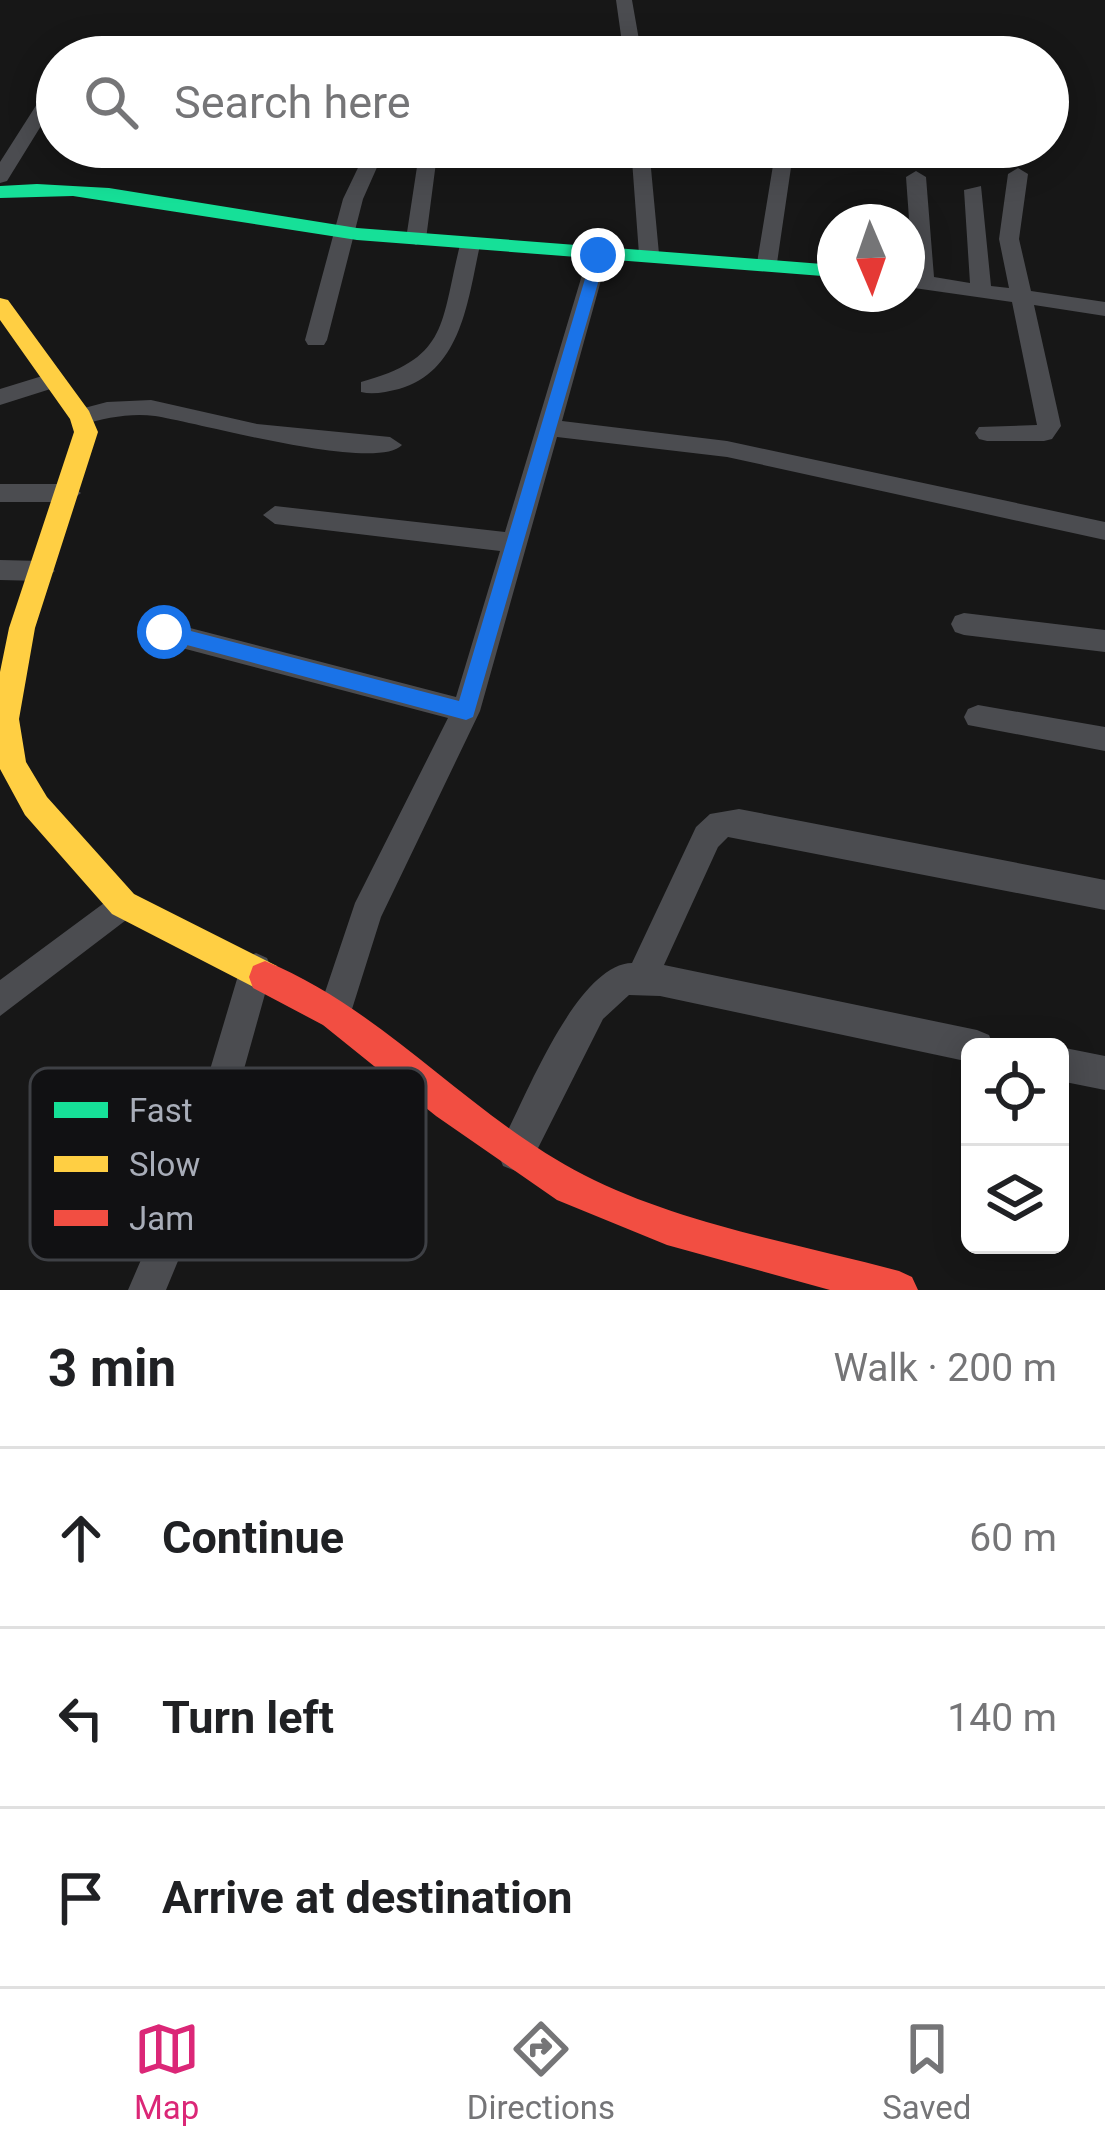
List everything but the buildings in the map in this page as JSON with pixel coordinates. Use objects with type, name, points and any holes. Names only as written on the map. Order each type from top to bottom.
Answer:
[{"type":"street","points":[[624,0],[630,36]]},
{"type":"street","points":[[36,120],[1,178],[43,187],[105,190],[286,226],[470,245],[649,254],[817,270]]},
{"type":"street","points":[[316,340],[353,199],[367,168]]},
{"type":"street","points":[[416,239],[426,168]]},
{"type":"street","points":[[642,168],[649,254]]},
{"type":"street","points":[[767,263],[781,168]]},
{"type":"street","points":[[987,433],[1044,433],[1049,426],[1009,239],[1018,174]]},
{"type":"street","points":[[916,177],[916,204]]},
{"type":"street","points":[[974,190],[982,290]]},
{"type":"street","points":[[368,387],[409,380],[444,347],[470,245]]},
{"type":"street","points":[[335,1013],[366,914],[466,711],[598,255]]},
{"type":"street","points":[[925,282],[1105,309]]},
{"type":"street","points":[[0,304],[81,417],[86,432],[22,628],[5,719],[4,736],[12,764],[36,806],[123,904],[335,1013],[406,1068]]},
{"type":"street","points":[[0,397],[52,381]]},
{"type":"street","points":[[81,417],[117,405],[142,405],[255,432],[389,445]]},
{"type":"street","points":[[545,427],[728,449],[1105,531]]},
{"type":"street","points":[[0,493],[68,493]]},
{"type":"street","points":[[275,515],[517,543]]},
{"type":"street","points":[[0,570],[42,571]]},
{"type":"street","points":[[964,624],[1105,641]]},
{"type":"street","points":[[164,632],[466,711]]},
{"type":"street","points":[[979,717],[1105,739]]},
{"type":"street","points":[[641,979],[706,837],[722,824],[740,822],[1105,895]]},
{"type":"street","points":[[0,1000],[123,904]]},
{"type":"street","points":[[227,1068],[256,969]]},
{"type":"street","points":[[516,1153],[591,1007],[623,979],[961,1044]]},
{"type":"street","points":[[1069,1066],[1105,1073]]},
{"type":"street","points":[[426,1083],[516,1153],[570,1187],[667,1227],[899,1290]]},
{"type":"street","points":[[147,1290],[160,1260]]},
{"type":"traffic: fast","points":[[0,192],[73,190],[357,234],[817,269]]},
{"type":"traffic: slow","points":[[0,305],[81,417],[86,432],[22,628],[5,719],[12,764],[36,806],[123,904],[265,977]]},
{"type":"traffic: jam","points":[[265,977],[335,1013],[403,1068]]},
{"type":"traffic: jam","points":[[426,1086],[570,1187],[667,1227],[899,1290]]},
{"type":"route","points":[[164,632],[466,711],[598,255]]}]
